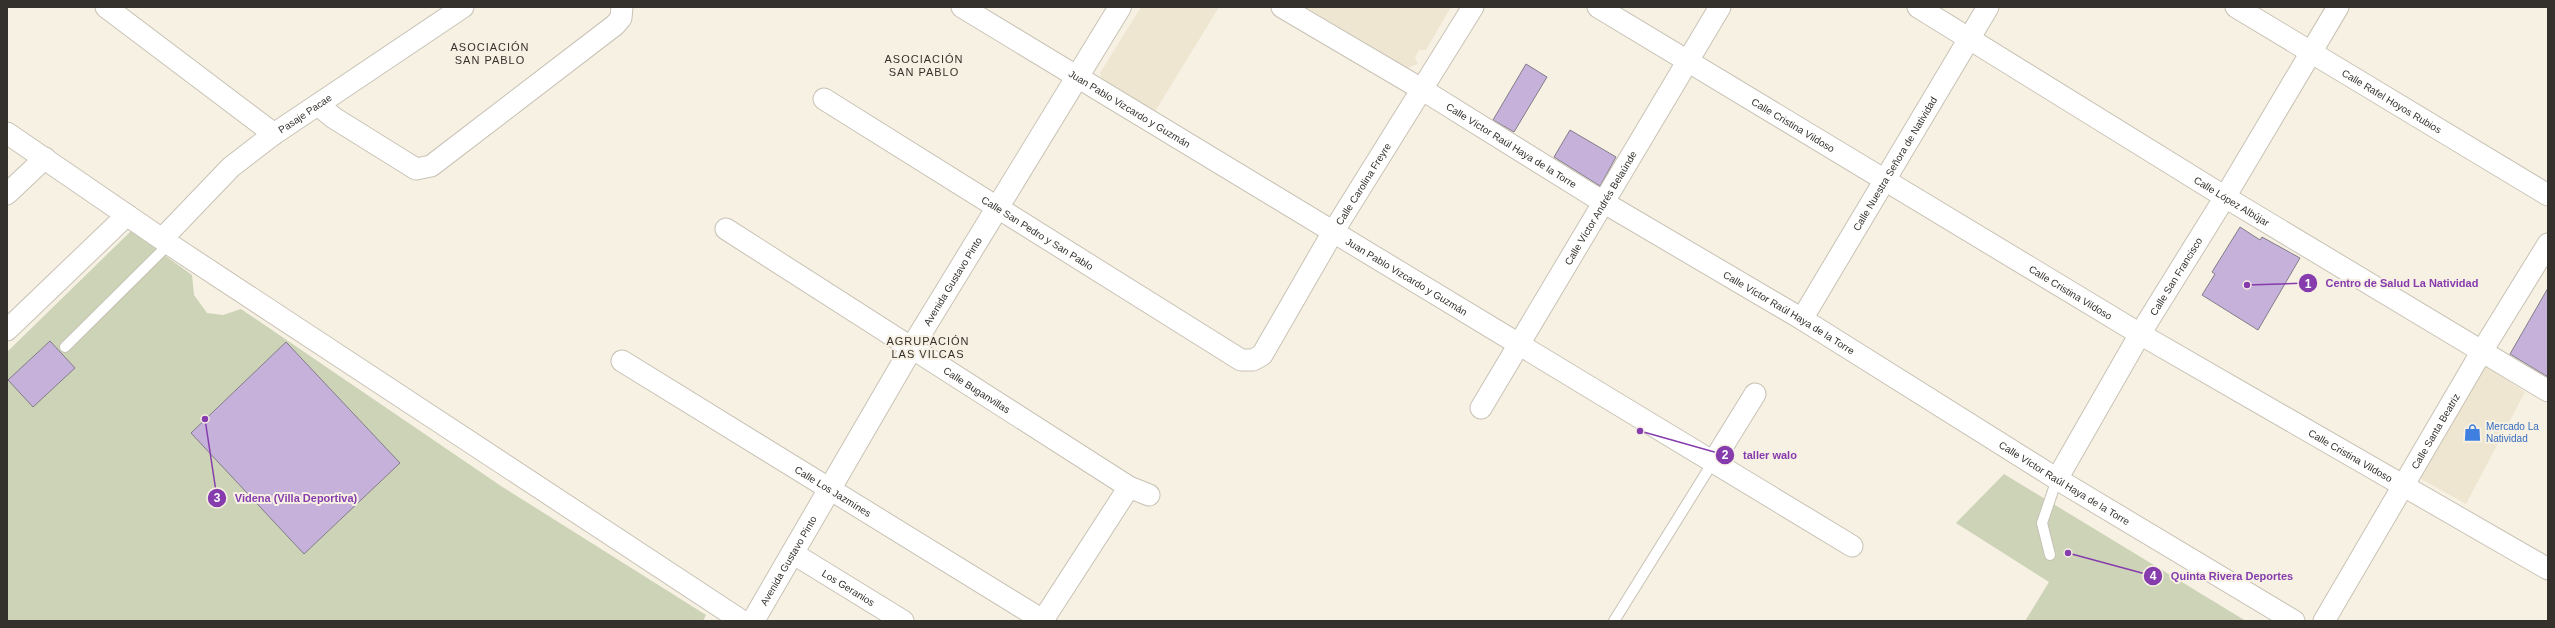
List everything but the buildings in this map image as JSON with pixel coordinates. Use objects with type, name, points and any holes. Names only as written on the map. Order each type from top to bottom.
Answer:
[{"type":"main road","name":"Avenida Gustavo Pinto","points":[[753,621],[794,554],[911,349],[1120,7]]},
{"type":"street","points":[[106,7],[274,134]]},
{"type":"street","name":"Pasaje Pacae","points":[[165,242],[231,167],[274,134],[463,7]]},
{"type":"street","points":[[318,105],[334,118],[416,169],[431,166],[616,25],[620,18],[622,7]]},
{"type":"street","name":"Juan Pablo Vizcardo y Guzmán","points":[[962,7],[1079,76],[1518,345],[1852,546]]},
{"type":"street","name":"Calle Víctor Raúl Haya de la Torre","points":[[1282,7],[1423,90],[1602,202],[1802,320],[2057,479],[2294,621]]},
{"type":"street","name":"Calle Carolina Freyre","points":[[1253,360],[1262,355],[1333,232],[1423,90],[1473,7]]},
{"type":"street","name":"Calle Cristina Vildoso","points":[[1598,7],[1689,60],[2140,334],[2402,487],[2548,569]]},
{"type":"street","name":"Calle Víctor Andrés Belaúnde","points":[[1481,408],[1602,202],[1720,7]]},
{"type":"street","name":"Calle López Albújar","points":[[1918,7],[1970,37],[2225,197],[2548,391]]},
{"type":"street","name":"Calle Nuestra Señora de Natividad","points":[[1802,320],[1988,7]]},
{"type":"street","name":"Calle Rafel Hoyos Rubios","points":[[2236,7],[2548,194]]},
{"type":"street","name":"Calle San Francisco","points":[[2057,479],[2140,334],[2225,197],[2338,7]]},
{"type":"street","name":"Calle San Pedro y San Pablo","points":[[824,99],[997,209],[1241,360],[1253,360]]},
{"type":"street","points":[[7,133],[165,242],[742,621]]},
{"type":"street","points":[[7,194],[45,158]]},
{"type":"street","points":[[7,330],[127,215]]},
{"type":"street","name":"Calle Buganvillas","points":[[726,229],[911,349],[1129,486],[1149,495]]},
{"type":"street","name":"Calle Santa Beatriz","points":[[2324,621],[2482,351],[2548,244]]},
{"type":"street","name":"Calle Los Jazmínes","points":[[622,361],[830,491],[1043,621]]},
{"type":"street","points":[[1713,462],[1755,394]]},
{"type":"street","points":[[1043,621],[1129,486]]},
{"type":"street","name":"Los Geranios","points":[[794,554],[903,621]]},
{"type":"lane","points":[[65,347],[165,242]]},
{"type":"lane","points":[[1614,621],[1713,462]]},
{"type":"lane","name":"Calle San Francisco","points":[[2050,555],[2042,522],[2057,479]]},
{"type":"shaded area","points":[[1141,7],[1219,7],[1154,113],[1102,81],[1100,73]]},
{"type":"shaded area","points":[[1305,7],[1451,7],[1426,50],[1419,50],[1415,58],[1418,64],[1407,68]]},
{"type":"shaded area","name":"Mercado La Natividad","points":[[2488,367],[2525,392],[2466,504],[2421,479],[2419,473],[2481,368]]},
{"type":"green space","points":[[131,231],[192,275],[194,295],[207,313],[223,315],[241,309],[501,486],[706,615],[703,621],[7,621],[7,352]]},
{"type":"green space","points":[[2004,474],[2246,621],[2025,621],[2049,582],[1956,523]]},
{"type":"place","name":"Centro de Salud La Natividad","points":[[2247,285]]},
{"type":"place","name":"Videna (Villa Deportiva)","points":[[205,419]]},
{"type":"place","name":"taller walo","points":[[1640,431]]},
{"type":"place","name":"Mercado La Natividad","points":[[2473,432]]},
{"type":"place","name":"Quinta Rivera Deportes","points":[[2068,553]]},
{"type":"district","name":"ASOCIACIÓN SAN PABLO","points":[[490,53]]},
{"type":"district","name":"ASOCIACIÓN SAN PABLO","points":[[924,65]]},
{"type":"district","name":"AGRUPACIÓN LAS VILCAS","points":[[928,347]]}]
